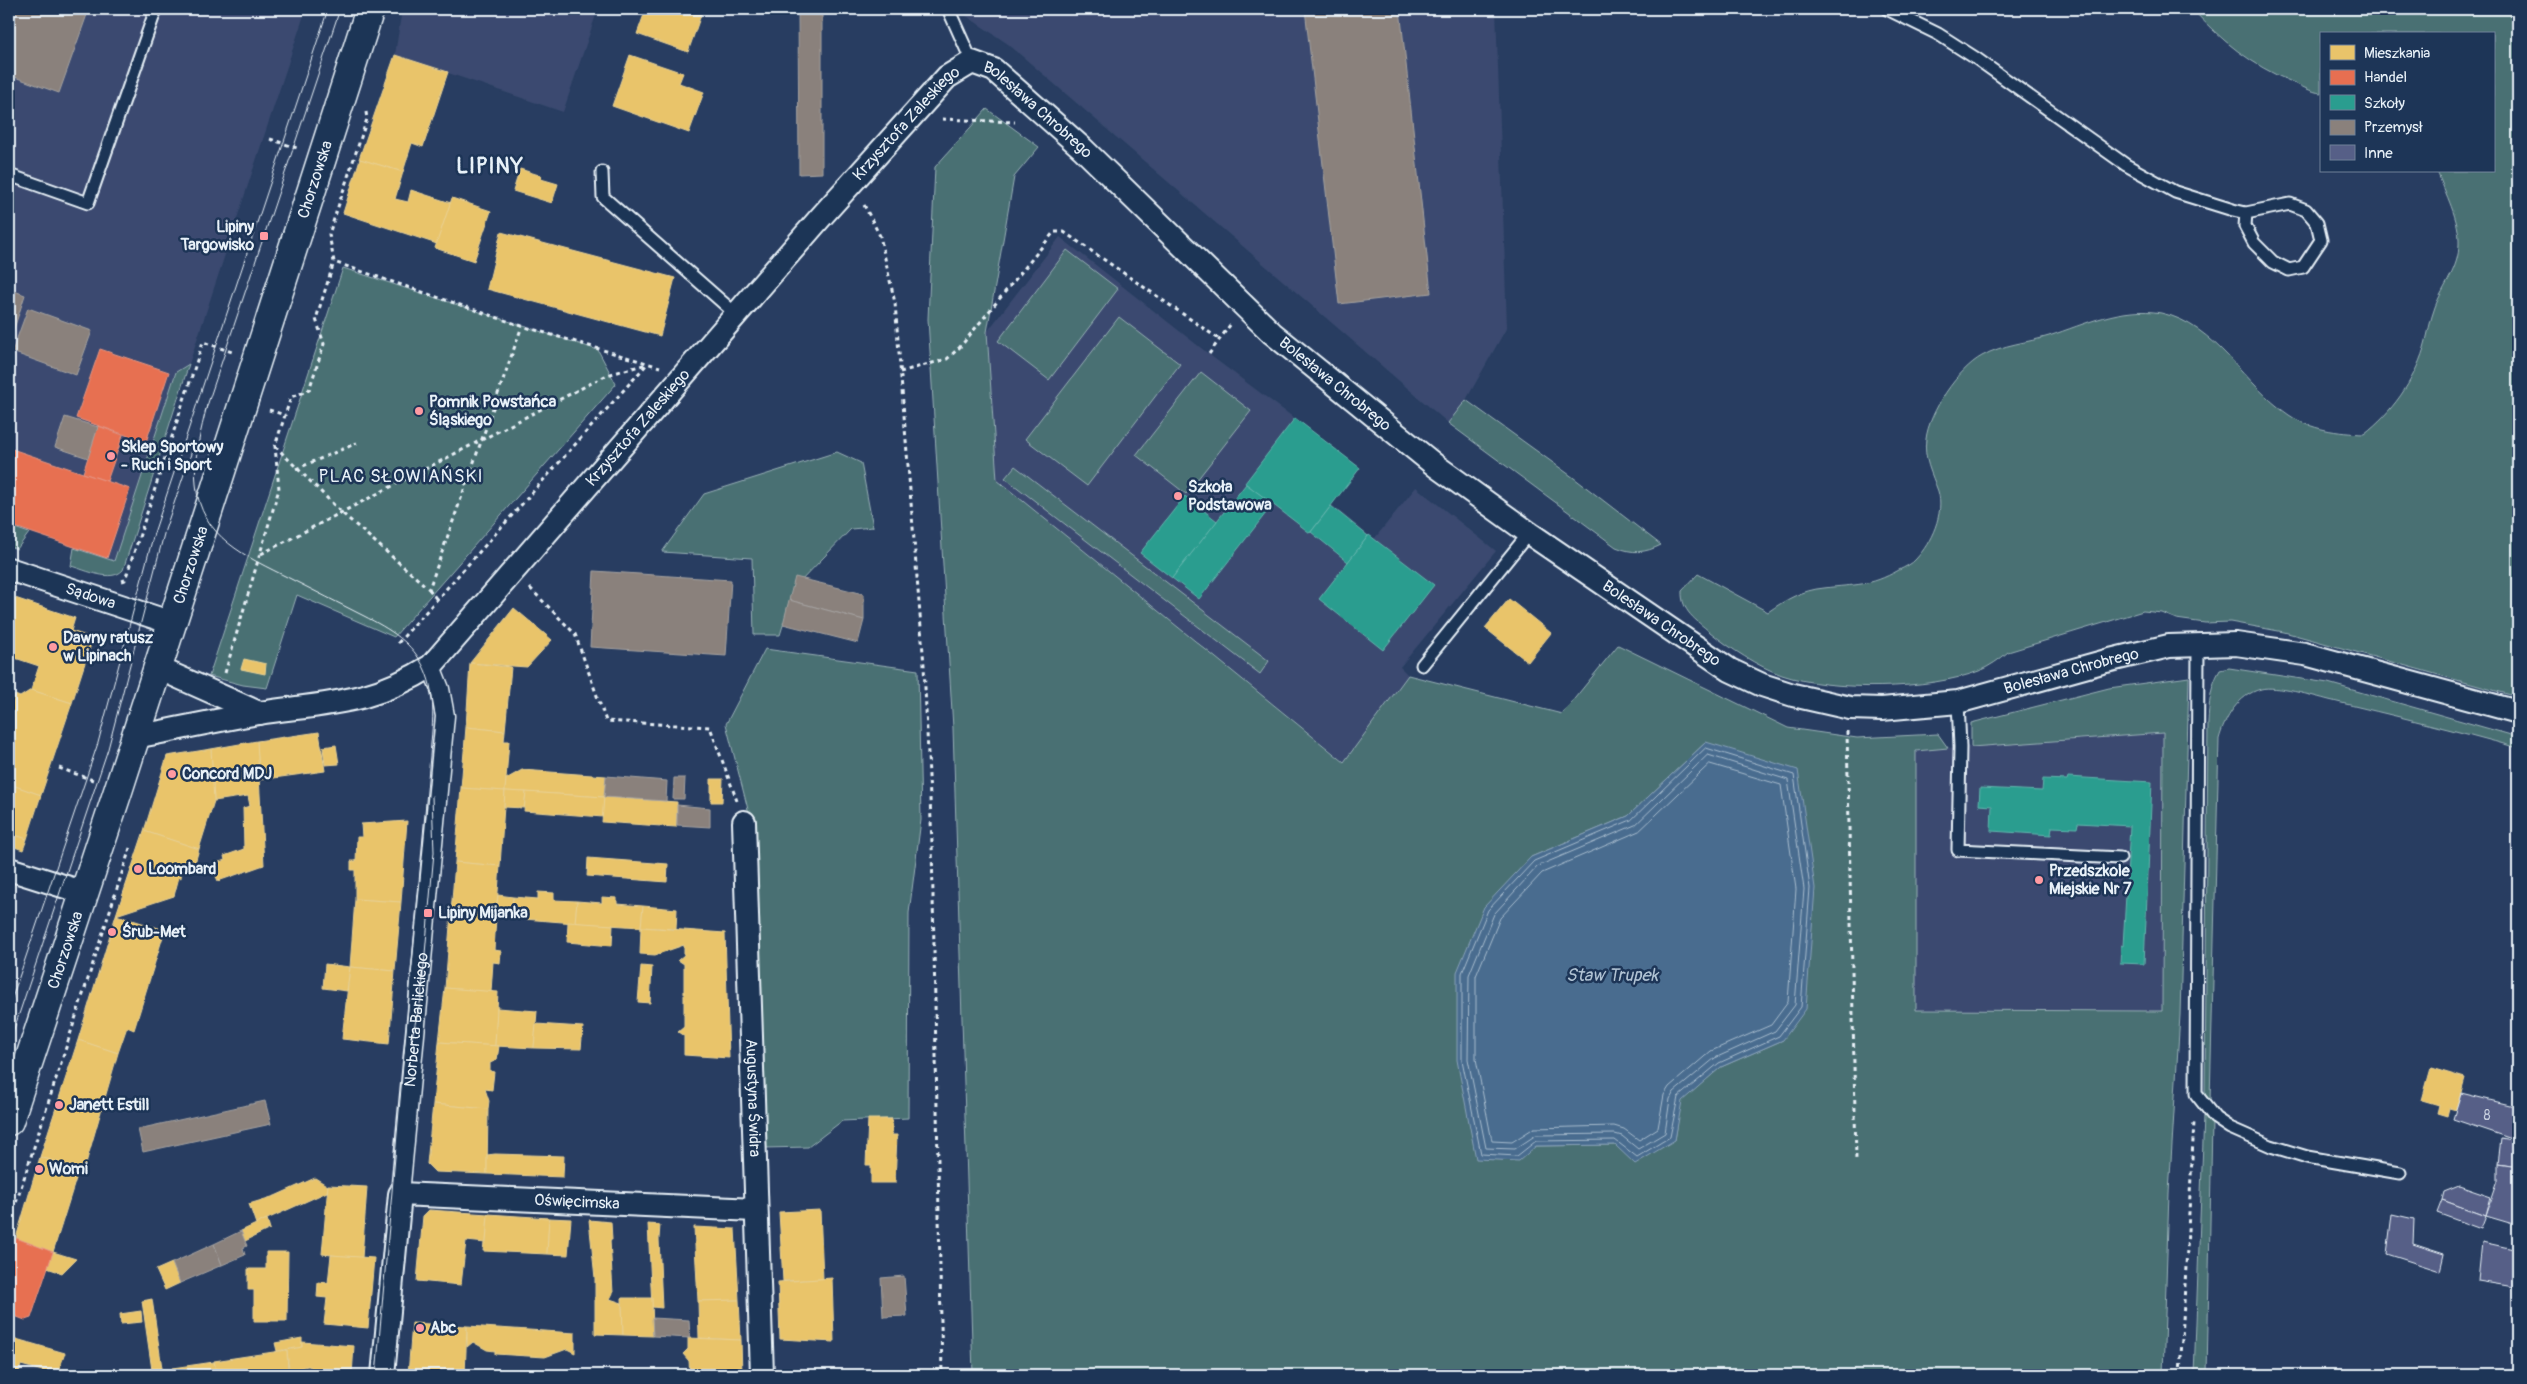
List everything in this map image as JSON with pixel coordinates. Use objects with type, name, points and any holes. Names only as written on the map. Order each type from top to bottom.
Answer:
[{"type":"street","name":"Chorzowska","points":[[9,1121],[85,893],[370,9]]},
{"type":"street","name":"Krzysztofa Zaleskiego","points":[[135,737],[259,713],[339,703],[383,692],[431,666],[946,77],[972,62]]},
{"type":"street","name":"Bolesława Chrobrego","points":[[972,62],[994,70],[1082,148],[1272,333],[1436,466],[1529,533],[1730,670],[1762,685],[1850,708],[1882,709],[1958,702],[2106,660],[2169,646],[2251,645],[2305,654],[2518,712]]},
{"type":"street","name":"Sądowa","points":[[9,569],[172,623]]},
{"type":"street","name":"Norberta Barlickiego","points":[[383,1375],[445,716],[440,689],[431,666]]},
{"type":"street","points":[[158,668],[259,713]]},
{"type":"street","name":"Augustyna Świdra","points":[[744,822],[755,1210],[762,1375]]},
{"type":"street","points":[[9,868],[85,893]]},
{"type":"street","name":"Oświęcimska","points":[[400,1194],[755,1210]]},
{"type":"lane","points":[[9,175],[88,203],[156,9]]},
{"type":"lane","points":[[953,9],[950,14],[972,62]]},
{"type":"lane","points":[[1887,9],[1938,34],[1977,59],[2141,174],[2176,192],[2246,213],[2290,204],[2306,210],[2317,223],[2321,240],[2303,267],[2289,270],[2273,262],[2254,243],[2245,226],[2246,213]]},
{"type":"lane","points":[[602,172],[603,197],[737,316]]},
{"type":"lane","points":[[1422,665],[1529,533]]},
{"type":"lane","points":[[2198,645],[2196,1094],[2215,1118],[2230,1128],[2271,1146],[2307,1157],[2400,1173]]},
{"type":"lane","points":[[1958,702],[1960,748],[1958,850],[2120,858]]},
{"type":"path","points":[[936,118],[1014,122],[1023,126]]},
{"type":"path","points":[[852,183],[880,236],[895,303],[924,665],[932,843],[942,1375]]},
{"type":"path","points":[[900,372],[948,359],[960,348],[1054,232],[1064,232],[1219,340]]},
{"type":"path","points":[[224,677],[279,489],[275,446],[291,397],[309,390],[324,344],[316,319],[334,262],[329,234]]},
{"type":"path","points":[[334,262],[522,326],[667,368]]},
{"type":"path","points":[[1209,354],[1233,321]]},
{"type":"path","points":[[429,589],[522,326]]},
{"type":"path","points":[[118,582],[125,580],[203,342]]},
{"type":"path","points":[[260,554],[608,375],[648,363]]},
{"type":"path","points":[[398,643],[648,363]]},
{"type":"path","points":[[296,469],[356,443]]},
{"type":"path","points":[[275,446],[342,513],[429,589],[437,600]]},
{"type":"path","points":[[514,572],[575,634],[606,721],[710,728],[744,822]]},
{"type":"path","points":[[1850,708],[1847,730],[1856,1160]]},
{"type":"path","points":[[1838,728],[1855,730]]},
{"type":"path","points":[[9,1225],[134,835]]},
{"type":"path","points":[[2180,1375],[2196,1094]]},
{"type":"shaded area","points":[[9,9],[306,9],[189,364],[176,372],[114,561],[9,526]]},
{"type":"shaded area","points":[[402,9],[598,9],[563,112],[395,55]]},
{"type":"shaded area","points":[[956,9],[1496,9],[1507,327],[1466,400],[1448,423],[1008,44]]},
{"type":"shaded area","name":"Szkoła Podstawowa","points":[[1060,237],[1215,359],[1361,468],[1332,505],[1368,535],[1375,538],[1416,487],[1496,551],[1400,667],[1408,675],[1345,762],[997,480],[987,332]]},
{"type":"shaded area","name":"Przedszkole Miejskie Nr 7","points":[[2163,733],[2162,1011],[1916,1010],[1916,750]]},
{"type":"green space","points":[[2192,9],[2518,9],[2518,697],[2284,632],[2230,622],[2205,623],[2176,619],[2162,613],[2143,611],[2008,652],[1994,663],[1979,671],[1959,677],[1908,685],[1853,686],[1827,684],[1782,675],[1763,667],[1718,638],[1695,619],[1684,604],[1682,591],[1698,574],[1768,612],[1801,593],[1816,589],[1871,582],[1914,561],[1927,545],[1940,509],[1938,491],[1929,466],[1925,446],[1928,428],[1946,392],[1973,362],[1990,352],[2049,336],[2104,317],[2146,311],[2161,313],[2181,320],[2198,330],[2214,343],[2273,402],[2289,415],[2306,424],[2335,432],[2364,434],[2384,416],[2408,385],[2414,373],[2424,348],[2435,307],[2454,269],[2458,253],[2459,235],[2457,226],[2437,172],[2494,172],[2494,32],[2320,32],[2320,93],[2263,68],[2215,32]]},
{"type":"green space","points":[[987,109],[1039,147],[1014,177],[987,332],[997,480],[1344,762],[1408,675],[1562,714],[1618,645],[1788,728],[1857,738],[1938,734],[1948,748],[1916,751],[1916,1010],[2162,1011],[2163,733],[1971,747],[1971,723],[2109,688],[2189,677],[2180,1015],[2169,1193],[2163,1375],[973,1375],[953,728],[928,319],[935,167]],"holes":[[[1706,742],[1783,1040],[1721,1067],[1681,1101],[1675,1140],[1615,1145],[1536,1146],[1531,857],[1628,816]]]},
{"type":"green space","points":[[1067,250],[1118,289],[1049,380],[998,341]]},
{"type":"green space","points":[[343,268],[598,350],[616,384],[394,637],[297,595],[267,688],[243,685],[209,676]]},
{"type":"green space","points":[[1119,317],[1180,364],[1087,486],[1025,439]]},
{"type":"green space","points":[[189,364],[123,570],[118,574],[105,576],[71,566],[74,548],[114,561],[176,372]]},
{"type":"green space","points":[[1201,372],[1251,411],[1186,494],[1136,455]]},
{"type":"green space","points":[[1466,400],[1574,478],[1661,545],[1639,552],[1616,547],[1448,423]]},
{"type":"green space","points":[[837,452],[861,463],[873,527],[851,529],[795,587],[780,635],[754,635],[752,558],[662,552],[704,494]]},
{"type":"green space","points":[[1015,466],[1269,661],[1260,674],[1005,478]]},
{"type":"green space","points":[[9,526],[29,533],[17,549],[9,546]]},
{"type":"green space","points":[[765,649],[918,670],[921,820],[909,913],[908,1118],[842,1121],[808,1147],[764,1148],[751,821],[726,724]]},
{"type":"green space","points":[[2229,668],[2328,683],[2518,737],[2518,748],[2424,723],[2275,688],[2261,689],[2253,692],[2239,702],[2225,723],[2219,739],[2210,1101],[2205,1096],[2208,723],[2214,682],[2220,670]]},
{"type":"green space","points":[[2204,1116],[2212,1122],[2207,1375],[2194,1375]]},
{"type":"water","name":"Staw Trupek","points":[[1706,742],[1798,770],[1815,888],[1806,1009],[1783,1040],[1721,1067],[1682,1101],[1675,1140],[1635,1164],[1615,1145],[1536,1146],[1519,1161],[1476,1159],[1457,1060],[1457,972],[1484,907],[1531,857],[1628,816]]},
{"type":"building: Mieszkania","points":[[646,9],[703,9],[688,52],[637,34]]},
{"type":"building: Mieszkania","points":[[395,55],[448,72],[423,147],[412,143],[403,172],[359,159]]},
{"type":"building: Mieszkania","points":[[630,55],[683,73],[679,83],[704,92],[689,133],[612,106]]},
{"type":"building: Mieszkania","points":[[360,159],[403,172],[395,199],[408,202],[411,190],[451,203],[437,244],[343,213]]},
{"type":"building: Mieszkania","points":[[520,169],[542,176],[541,179],[558,184],[552,203],[513,191]]},
{"type":"building: Mieszkania","points":[[452,198],[491,211],[474,261],[435,248]]},
{"type":"building: Mieszkania","points":[[501,232],[675,278],[660,336],[487,289]]},
{"type":"building: Mieszkania","points":[[9,596],[75,618],[71,631],[93,638],[72,703],[31,690],[39,666],[9,656]]},
{"type":"building: Mieszkania","points":[[1509,599],[1551,633],[1528,662],[1485,628]]},
{"type":"building: Mieszkania","points":[[514,608],[552,640],[527,667],[470,663]]},
{"type":"building: Mieszkania","points":[[244,659],[266,664],[265,674],[241,669]]},
{"type":"building: Mieszkania","points":[[470,663],[511,667],[505,731],[466,727]]},
{"type":"building: Mieszkania","points":[[31,690],[72,703],[41,795],[9,784],[9,715],[15,695],[20,697]]},
{"type":"building: Mieszkania","points":[[466,727],[505,731],[504,741],[509,741],[505,791],[461,788]]},
{"type":"building: Mieszkania","points":[[319,732],[325,771],[259,780],[257,741]]},
{"type":"building: Mieszkania","points":[[257,741],[264,865],[218,881],[211,865],[225,860],[224,856],[244,849],[243,808],[250,806],[248,796],[214,801],[211,749]]},
{"type":"building: Mieszkania","points":[[336,745],[339,764],[325,765],[323,747]]},
{"type":"building: Mieszkania","points":[[211,749],[214,801],[199,849],[144,831],[167,756]]},
{"type":"building: Mieszkania","points":[[522,770],[606,776],[604,797],[505,791],[506,779]]},
{"type":"building: Mieszkania","points":[[711,779],[723,779],[722,802],[711,802]]},
{"type":"building: Mieszkania","points":[[9,784],[41,795],[27,839],[12,834],[9,843]]},
{"type":"building: Mieszkania","points":[[461,788],[505,791],[500,866],[455,862]]},
{"type":"building: Mieszkania","points":[[505,791],[526,792],[524,808],[504,807]]},
{"type":"building: Mieszkania","points":[[526,792],[604,797],[603,817],[524,811]]},
{"type":"building: Mieszkania","points":[[604,797],[677,802],[676,827],[602,822]]},
{"type":"building: Mieszkania","points":[[407,821],[401,902],[355,899],[355,870],[351,870],[351,861],[356,861],[357,837],[362,837],[361,824]]},
{"type":"building: Mieszkania","points":[[144,831],[199,849],[193,870],[182,865],[181,878],[179,877],[174,896],[116,915]]},
{"type":"building: Mieszkania","points":[[12,834],[27,839],[23,850],[9,845]]},
{"type":"building: Mieszkania","points":[[588,858],[668,864],[667,882],[587,876]]},
{"type":"building: Mieszkania","points":[[455,862],[500,866],[496,917],[451,913]]},
{"type":"building: Mieszkania","points":[[538,892],[554,893],[554,900],[577,901],[575,923],[511,918],[513,897],[538,899]]},
{"type":"building: Mieszkania","points":[[498,895],[513,897],[511,918],[496,917]]},
{"type":"building: Mieszkania","points":[[602,897],[617,898],[617,904],[643,906],[641,927],[575,923],[577,901],[602,903]]},
{"type":"building: Mieszkania","points":[[355,899],[401,902],[395,971],[350,967]]},
{"type":"building: Mieszkania","points":[[643,906],[677,909],[676,929],[641,927]]},
{"type":"building: Mieszkania","points":[[451,913],[496,917],[494,950],[501,951],[500,963],[493,962],[491,992],[445,988]]},
{"type":"building: Mieszkania","points":[[116,915],[165,930],[134,1030],[127,1027],[118,1053],[78,1040]]},
{"type":"building: Mieszkania","points":[[568,922],[613,925],[612,946],[567,942]]},
{"type":"building: Mieszkania","points":[[641,927],[725,933],[729,1058],[684,1055],[684,1036],[678,1032],[684,1027],[684,964],[678,960],[684,955],[684,945],[655,955],[640,954]]},
{"type":"building: Mieszkania","points":[[325,964],[350,967],[347,991],[323,988]]},
{"type":"building: Mieszkania","points":[[641,966],[652,967],[650,1003],[638,1002]]},
{"type":"building: Mieszkania","points":[[350,967],[395,971],[389,1044],[342,1039]]},
{"type":"building: Mieszkania","points":[[445,988],[498,992],[495,1046],[439,1042]]},
{"type":"building: Mieszkania","points":[[497,1008],[537,1011],[534,1048],[495,1046]]},
{"type":"building: Mieszkania","points":[[536,1024],[583,1027],[581,1049],[534,1048]]},
{"type":"building: Mieszkania","points":[[78,1040],[118,1053],[84,1170],[40,1157]]},
{"type":"building: Mieszkania","points":[[439,1042],[499,1046],[497,1060],[490,1063],[490,1071],[494,1072],[492,1090],[485,1089],[489,1101],[488,1109],[433,1104]]},
{"type":"building: Mieszkania","points":[[2431,1068],[2465,1078],[2456,1110],[2449,1108],[2447,1116],[2437,1113],[2439,1105],[2422,1100]]},
{"type":"building: Mieszkania","points":[[433,1104],[488,1109],[487,1174],[435,1172],[427,1164]]},
{"type":"building: Mieszkania","points":[[868,1119],[892,1119],[892,1135],[897,1135],[895,1183],[871,1183],[871,1165],[866,1165]]},
{"type":"building: Mieszkania","points":[[487,1155],[564,1156],[563,1177],[487,1174]]},
{"type":"building: Mieszkania","points":[[40,1157],[79,1169],[53,1252],[16,1238]]},
{"type":"building: Mieszkania","points":[[315,1178],[328,1186],[327,1192],[256,1224],[249,1204],[275,1196]]},
{"type":"building: Mieszkania","points":[[328,1185],[367,1187],[362,1258],[322,1254]]},
{"type":"building: Mieszkania","points":[[429,1210],[488,1214],[486,1243],[466,1241],[461,1285],[417,1281],[423,1216]]},
{"type":"building: Mieszkania","points":[[820,1210],[823,1279],[783,1281],[779,1212]]},
{"type":"building: Mieszkania","points":[[488,1214],[549,1218],[547,1254],[483,1251],[484,1243],[486,1243]]},
{"type":"building: Mieszkania","points":[[549,1218],[571,1219],[568,1255],[547,1254]]},
{"type":"building: Mieszkania","points":[[267,1219],[270,1229],[245,1241],[241,1231]]},
{"type":"building: Mieszkania","points":[[589,1220],[611,1222],[612,1240],[610,1240],[613,1293],[610,1299],[622,1303],[623,1335],[595,1334],[595,1278]]},
{"type":"building: Mieszkania","points":[[648,1224],[660,1225],[662,1308],[652,1307]]},
{"type":"building: Mieszkania","points":[[694,1227],[735,1229],[739,1300],[698,1301]]},
{"type":"building: Mieszkania","points":[[53,1252],[76,1259],[62,1273],[47,1268]]},
{"type":"building: Mieszkania","points":[[266,1252],[288,1252],[287,1321],[254,1321],[254,1290],[248,1290],[248,1269],[266,1269]]},
{"type":"building: Mieszkania","points":[[331,1255],[374,1258],[368,1328],[324,1324],[327,1298],[317,1297],[318,1282],[328,1283]]},
{"type":"building: Mieszkania","points":[[172,1263],[180,1283],[165,1290],[156,1270]]},
{"type":"building: Mieszkania","points":[[832,1278],[834,1342],[780,1339],[778,1282]]},
{"type":"building: Mieszkania","points":[[622,1298],[652,1298],[653,1336],[623,1335]]},
{"type":"building: Mieszkania","points":[[152,1299],[162,1368],[152,1370],[142,1301]]},
{"type":"building: Mieszkania","points":[[739,1300],[741,1340],[699,1338],[698,1301]]},
{"type":"building: Mieszkania","points":[[141,1311],[142,1322],[121,1324],[120,1314]]},
{"type":"building: Mieszkania","points":[[412,1323],[467,1326],[465,1375],[408,1375]]},
{"type":"building: Mieszkania","points":[[467,1326],[575,1333],[575,1353],[567,1349],[545,1357],[495,1354],[495,1351],[487,1350],[473,1342],[467,1347]]},
{"type":"building: Mieszkania","points":[[9,1337],[65,1353],[57,1375],[21,1365],[18,1375],[9,1375]]},
{"type":"building: Mieszkania","points":[[302,1338],[302,1347],[277,1351],[275,1343]]},
{"type":"building: Mieszkania","points":[[688,1338],[741,1340],[742,1375],[690,1375],[689,1361],[683,1354],[688,1349]]},
{"type":"building: Mieszkania","points":[[302,1342],[354,1346],[352,1375],[307,1375],[311,1374],[311,1367],[308,1366],[289,1370],[287,1350],[302,1347]]},
{"type":"building: Mieszkania","points":[[287,1350],[288,1374],[217,1375],[214,1361]]},
{"type":"building: Mieszkania","points":[[214,1362],[217,1375],[173,1375],[172,1368]]},
{"type":"building: Handel","points":[[100,349],[169,372],[146,442],[76,418]]},
{"type":"building: Handel","points":[[98,426],[123,435],[107,481],[83,473]]},
{"type":"building: Handel","points":[[9,448],[130,489],[107,558],[9,525]]},
{"type":"building: Handel","points":[[16,1238],[53,1252],[31,1318],[25,1320],[9,1314],[9,1260]]},
{"type":"building: Szkoły","points":[[1295,418],[1360,468],[1310,533],[1245,483]]},
{"type":"building: Szkoły","points":[[1246,484],[1273,504],[1199,599],[1172,578]]},
{"type":"building: Szkoły","points":[[1185,496],[1217,521],[1172,578],[1140,553]]},
{"type":"building: Szkoły","points":[[1331,506],[1368,536],[1348,562],[1311,532]]},
{"type":"building: Szkoły","points":[[1369,535],[1434,585],[1383,650],[1319,599]]},
{"type":"building: Szkoły","points":[[2068,777],[2152,782],[2144,964],[2120,963],[2121,945],[2123,946],[2130,826],[2078,823],[2077,828],[2052,827],[2051,835],[1991,831],[1992,806],[1979,805],[1980,788],[2042,791],[2043,779],[2067,780]]},
{"type":"building: Przemysł","points":[[9,9],[89,9],[59,93],[9,75]]},
{"type":"building: Przemysł","points":[[798,9],[822,9],[822,173],[799,174]]},
{"type":"building: Przemysł","points":[[1305,9],[1400,9],[1431,293],[1339,304]]},
{"type":"building: Przemysł","points":[[9,289],[25,295],[10,341],[9,341]]},
{"type":"building: Przemysł","points":[[28,308],[92,331],[76,375],[12,352]]},
{"type":"building: Przemysł","points":[[65,417],[98,427],[88,458],[55,447]]},
{"type":"building: Przemysł","points":[[594,571],[731,580],[726,656],[590,647]]},
{"type":"building: Przemysł","points":[[795,577],[864,594],[864,620],[789,600]]},
{"type":"building: Przemysł","points":[[789,600],[864,620],[858,643],[783,624]]},
{"type":"building: Przemysł","points":[[606,776],[667,781],[666,801],[604,797]]},
{"type":"building: Przemysł","points":[[674,778],[685,778],[684,799],[673,799]]},
{"type":"building: Przemysł","points":[[677,805],[710,808],[710,827],[677,825]]},
{"type":"building: Przemysł","points":[[265,1101],[271,1124],[143,1152],[138,1129]]},
{"type":"building: Przemysł","points":[[241,1231],[247,1246],[243,1248],[245,1255],[222,1265],[214,1244]]},
{"type":"building: Przemysł","points":[[214,1244],[222,1265],[180,1283],[172,1263]]},
{"type":"building: Przemysł","points":[[904,1276],[907,1316],[883,1317],[881,1278]]},
{"type":"building: Przemysł","points":[[652,1318],[689,1320],[690,1338],[653,1336]]},
{"type":"building: Inne","points":[[2461,1093],[2518,1107],[2518,1141],[2453,1119]]},
{"type":"building: Inne","points":[[2501,1139],[2518,1142],[2518,1166],[2498,1163]]},
{"type":"building: Inne","points":[[2498,1163],[2518,1166],[2518,1204],[2513,1224],[2486,1216],[2498,1181]]},
{"type":"building: Inne","points":[[2459,1186],[2491,1197],[2486,1216],[2442,1200],[2444,1192]]},
{"type":"building: Inne","points":[[2442,1200],[2486,1216],[2481,1229],[2437,1213]]},
{"type":"building: Inne","points":[[2392,1214],[2414,1219],[2413,1244],[2444,1254],[2440,1271],[2387,1254]]},
{"type":"building: Inne","points":[[2482,1242],[2518,1250],[2514,1287],[2478,1281]]},
{"type":"tram line","points":[[9,1007],[98,743],[154,533],[328,9]]},
{"type":"tram line","points":[[205,412],[340,9]]},
{"type":"tram line","points":[[207,405],[200,435],[195,474],[199,502],[206,518],[216,531],[228,543],[257,562],[391,631],[407,644],[420,660],[429,680],[431,691],[433,712],[430,756],[376,1375]]},
{"type":"tram line","points":[[9,1044],[108,749],[165,530],[194,445]]},
{"type":"tram line","points":[[411,1041],[421,999],[434,852],[432,796]]},
{"type":"place","name":"Lipiny Targowisko","points":[[264,236]]},
{"type":"place","name":"Pomnik Powstańca Śląskiego","points":[[419,411]]},
{"type":"place","name":"Sklep Sportowy - Ruch i Sport","points":[[111,456]]},
{"type":"place","name":"Szkoła Podstawowa","points":[[1178,496]]},
{"type":"place","name":"Dawny ratusz w Lipinach","points":[[53,647]]},
{"type":"place","name":"Concord MDJ","points":[[172,774]]},
{"type":"place","name":"Loombard","points":[[138,869]]},
{"type":"place","name":"Przedszkole Miejskie Nr 7","points":[[2039,880]]},
{"type":"place","name":"Lipiny Mijanka","points":[[428,913]]},
{"type":"place","name":"Śrub-Met","points":[[112,932]]},
{"type":"place","name":"Janett Estill","points":[[59,1105]]},
{"type":"place","name":"Womi","points":[[39,1169]]},
{"type":"place","name":"Abc","points":[[420,1328]]},
{"type":"district","name":"LIPINY","points":[[490,166]]},
{"type":"district","name":"PLAC SŁOWIAŃSKI","points":[[401,476]]}]
